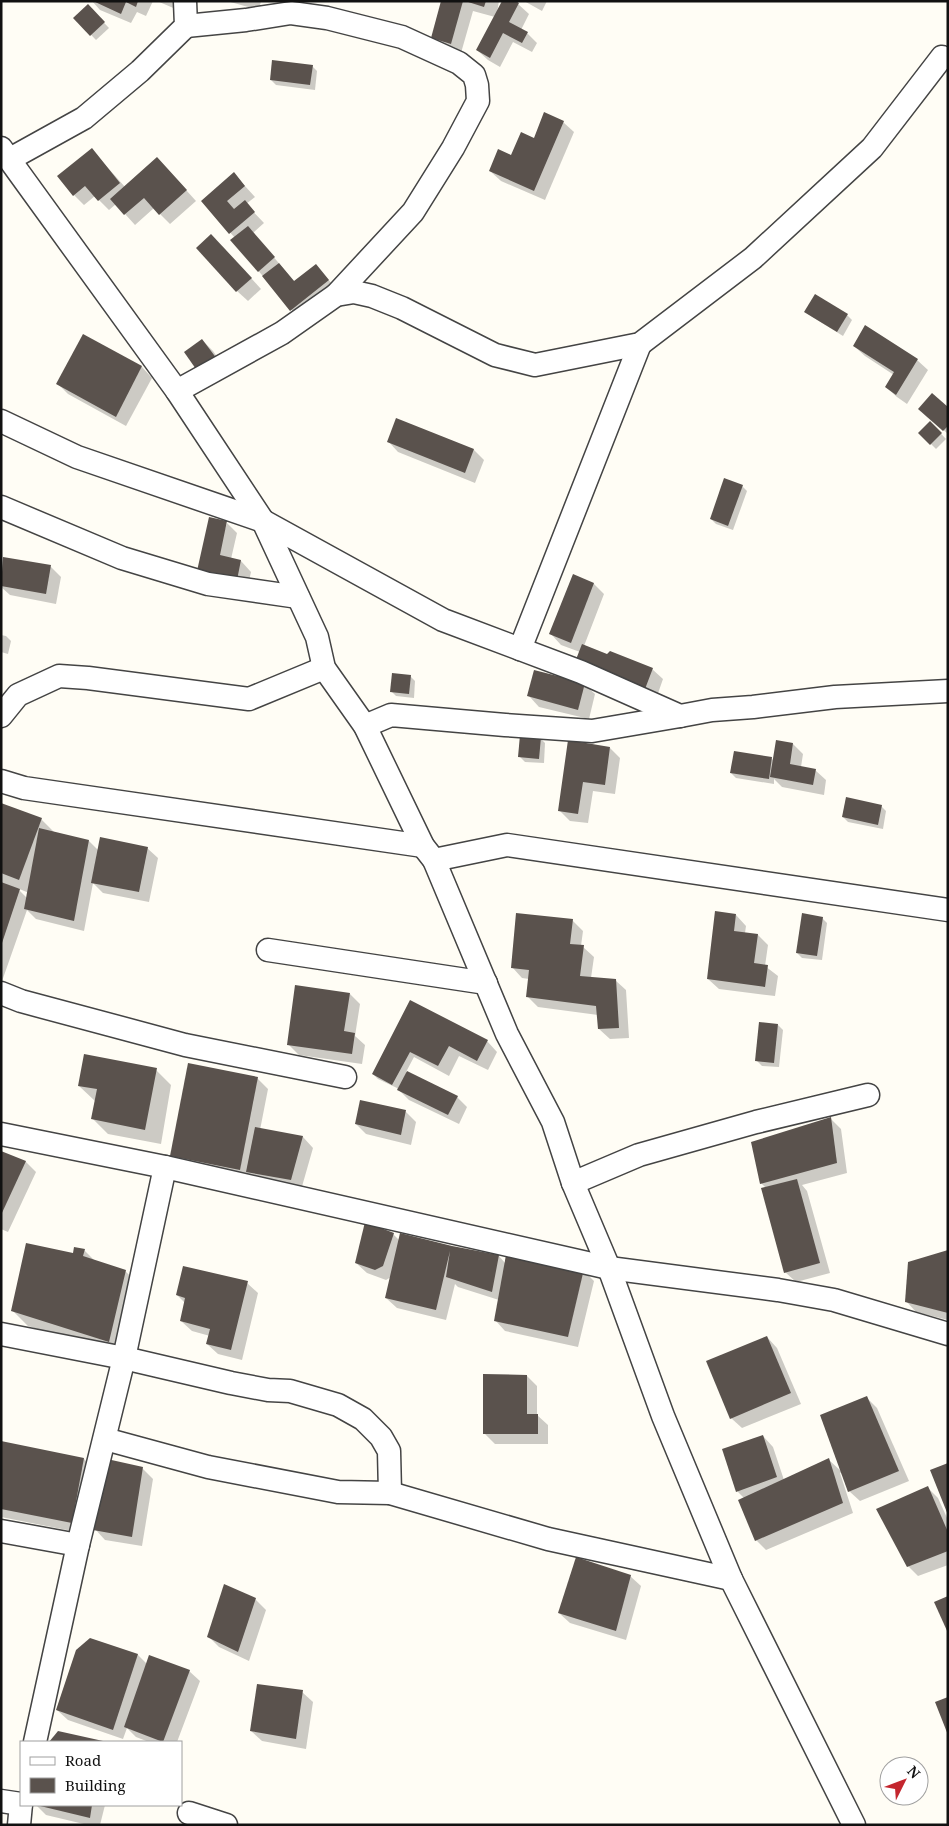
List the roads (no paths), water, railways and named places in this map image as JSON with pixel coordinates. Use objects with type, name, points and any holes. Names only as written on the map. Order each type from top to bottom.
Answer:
[{"type":"street","points":[[184,1],[186,26]]},
{"type":"street","points":[[176,391],[282,333],[336,295],[413,212],[453,148],[478,101],[474,75],[458,63],[402,37],[327,18],[291,14],[186,26],[140,71],[84,118],[5,153],[176,391],[263,522],[317,637],[324,668],[365,726],[428,853],[507,1034],[553,1122],[573,1183],[609,1268],[663,1416],[731,1579],[854,1825]]},
{"type":"street","points":[[336,295],[354,292],[372,296],[402,308],[495,355],[535,365],[640,344],[753,258],[872,148],[942,57]]},
{"type":"street","points":[[520,649],[640,344]]},
{"type":"street","points":[[1,421],[77,457],[263,522],[443,620],[581,672],[680,716]]},
{"type":"street","points":[[1,507],[139,564],[208,584],[298,597]]},
{"type":"street","points":[[1,716],[18,695],[59,676],[249,699],[324,668]]},
{"type":"street","points":[[365,726],[391,715],[592,731],[712,710],[753,707],[835,696],[948,690]]},
{"type":"street","points":[[1,781],[24,788],[428,853],[507,845],[948,910]]},
{"type":"street","points":[[268,950],[486,983]]},
{"type":"street","points":[[1,993],[21,1001],[185,1045],[345,1077]]},
{"type":"street","points":[[573,1183],[639,1155],[756,1122],[868,1095]]},
{"type":"street","points":[[1,1134],[165,1167],[609,1268],[778,1290],[834,1300],[948,1334]]},
{"type":"street","points":[[35,1741],[78,1546],[124,1358],[165,1167]]},
{"type":"street","points":[[1,1334],[124,1358],[231,1383],[268,1390],[290,1391],[338,1405],[363,1419],[381,1437],[389,1451],[390,1493]]},
{"type":"street","points":[[104,1439],[208,1467],[338,1492],[390,1493],[548,1539],[731,1579]]},
{"type":"street","points":[[1,1531],[78,1546]]},
{"type":"street","points":[[1,1801],[20,1804]]},
{"type":"street","points":[[19,1825],[21,1806]]},
{"type":"street","points":[[189,1813],[226,1825]]}]
